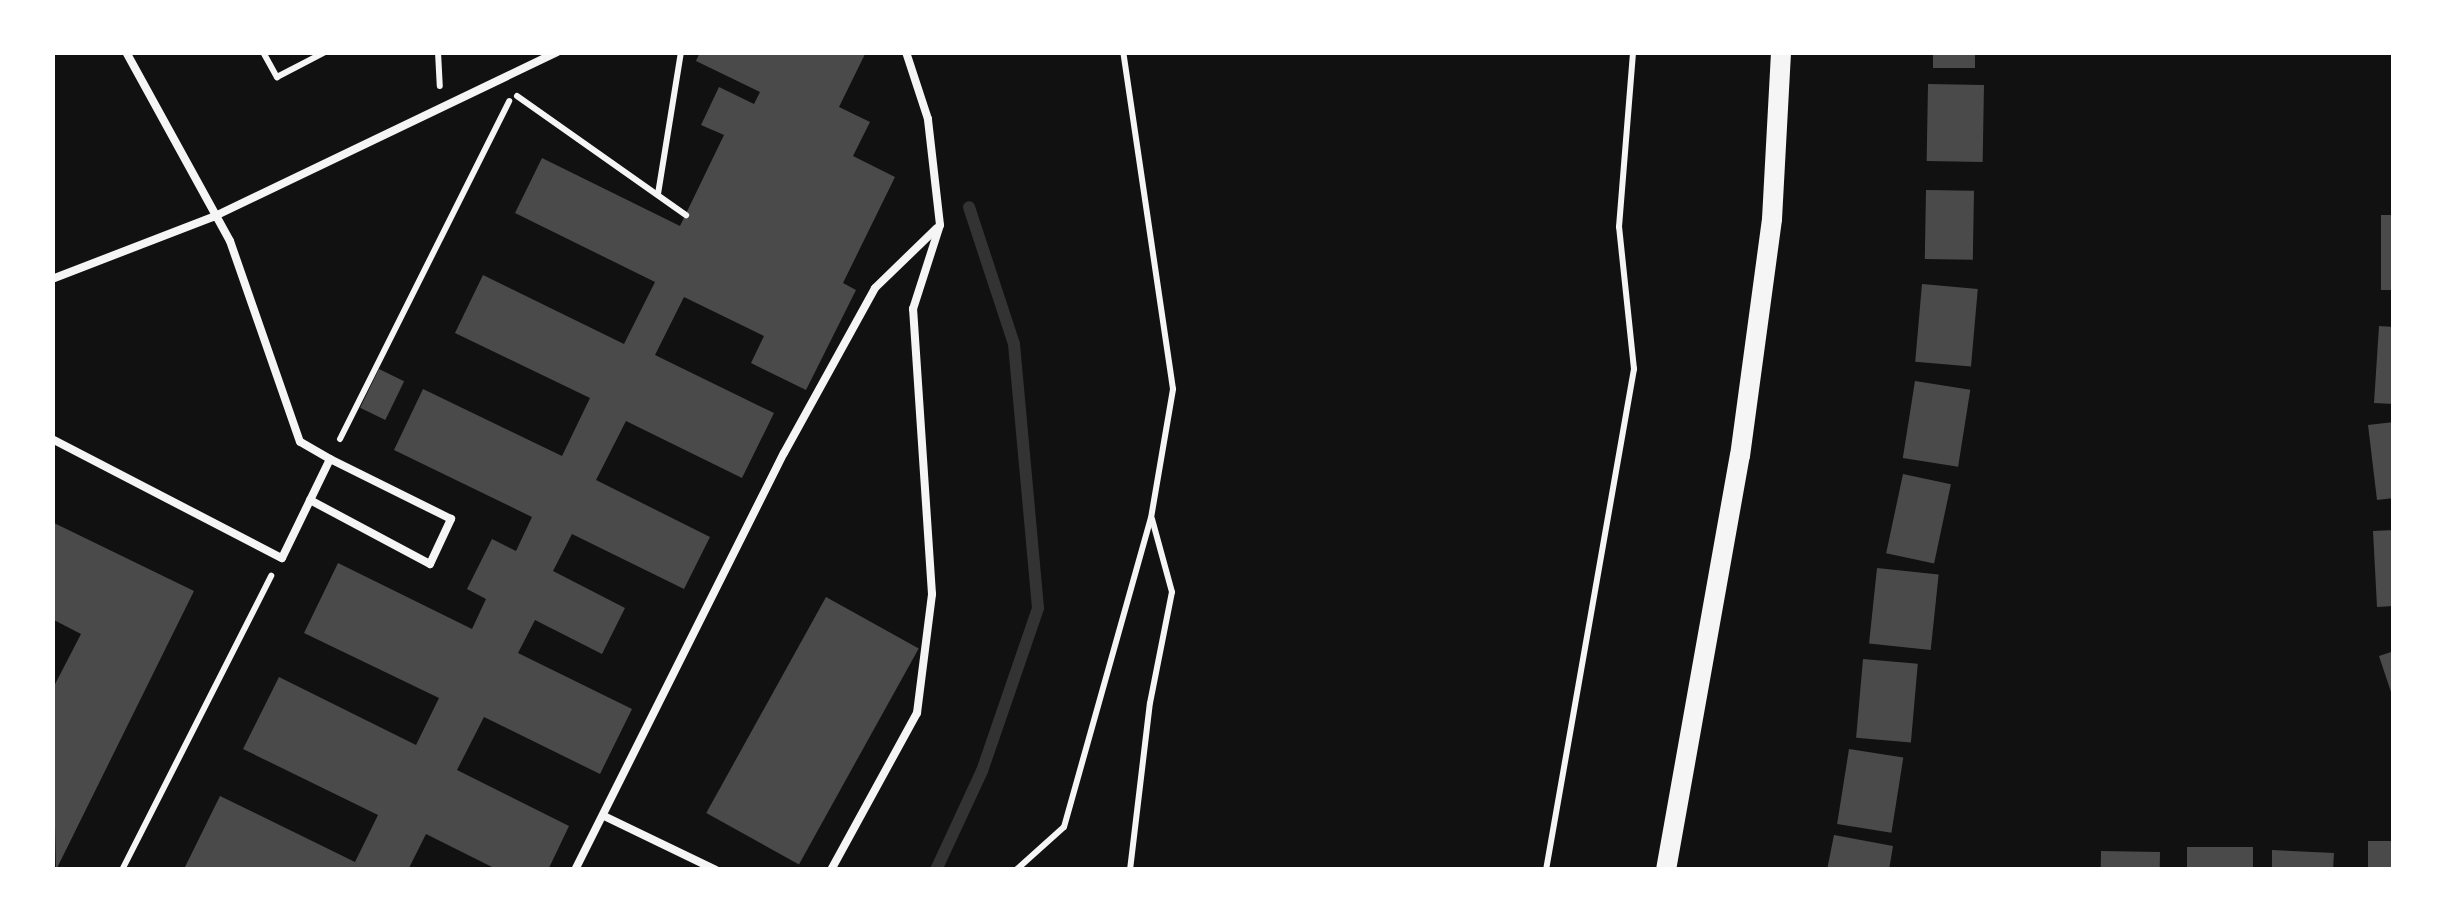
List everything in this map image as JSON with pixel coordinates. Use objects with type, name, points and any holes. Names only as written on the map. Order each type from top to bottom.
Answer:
[{"type":"main road","points":[[1666,870],[1740,456],[1772,219],[1781,52]]},
{"type":"lane","points":[[126,52],[213,217],[230,241],[300,442],[451,519],[430,564],[310,500]]},
{"type":"lane","points":[[52,279],[213,217],[558,52]]},
{"type":"lane","points":[[831,870],[917,713],[932,594],[913,309],[940,225],[928,119],[906,52]]},
{"type":"lane","points":[[575,870],[784,453],[875,288],[940,225]]},
{"type":"lane","points":[[52,438],[282,558],[330,459]]},
{"type":"lane","points":[[604,816],[716,870]]},
{"type":"path","points":[[263,52],[277,77],[325,52]]},
{"type":"path","points":[[658,195],[681,52]]},
{"type":"path","points":[[1016,870],[1064,827],[1151,518],[1173,389],[1123,52]]},
{"type":"path","points":[[1546,870],[1634,369],[1619,228],[1633,52]]},
{"type":"path","points":[[330,459],[513,93],[686,216]]},
{"type":"path","points":[[1130,870],[1150,702],[1172,592],[1151,518]]},
{"type":"path","points":[[122,870],[247,612],[282,558]]},
{"type":"building","points":[[700,52],[866,52],[839,107],[870,122],[853,156],[895,177],[843,283],[856,290],[806,390],[751,363],[764,336],[684,297],[655,355],[774,413],[742,478],[626,421],[596,480],[710,537],[684,589],[572,534],[553,571],[625,608],[602,654],[535,620],[518,653],[632,709],[600,774],[484,717],[457,770],[569,826],[548,870],[498,870],[426,834],[408,870],[185,867],[220,796],[355,862],[378,815],[243,749],[279,677],[416,745],[439,698],[304,633],[338,563],[472,629],[486,599],[467,589],[492,539],[516,551],[532,517],[394,450],[423,389],[562,456],[590,398],[455,333],[483,275],[624,344],[655,282],[515,213],[542,158],[680,226],[724,135],[701,125],[719,87],[754,104],[760,92],[696,61]]},
{"type":"building","points":[[1933,52],[1975,52],[1975,68],[1933,68]]},
{"type":"building","points":[[1928,84],[1984,85],[1983,162],[1927,161]]},
{"type":"building","points":[[1926,190],[1974,191],[1973,260],[1925,259]]},
{"type":"building","points":[[2381,215],[2394,215],[2394,290],[2381,290]]},
{"type":"building","points":[[1922,284],[1978,289],[1971,367],[1915,362]]},
{"type":"building","points":[[2379,326],[2394,327],[2394,404],[2374,403]]},
{"type":"building","points":[[379,369],[404,381],[385,420],[360,408]]},
{"type":"building","points":[[1915,381],[1970,390],[1958,467],[1903,458]]},
{"type":"building","points":[[2394,422],[2394,498],[2377,500],[2368,425]]},
{"type":"building","points":[[1903,474],[1951,484],[1934,563],[1886,553]]},
{"type":"building","points":[[52,522],[194,591],[56,870],[52,690],[81,634],[52,619]]},
{"type":"building","points":[[2394,530],[2394,606],[2377,607],[2373,531]]},
{"type":"building","points":[[1877,568],[1939,574],[1931,650],[1869,644]]},
{"type":"building","points":[[826,597],[919,648],[799,864],[706,813]]},
{"type":"building","points":[[2394,651],[2394,698],[2393,698],[2379,656]]},
{"type":"building","points":[[1863,659],[1918,664],[1911,742],[1856,738]]},
{"type":"building","points":[[1849,749],[1903,758],[1891,833],[1837,824]]},
{"type":"building","points":[[1834,835],[1893,846],[1889,870],[1827,870]]},
{"type":"building","points":[[2368,841],[2394,841],[2394,870],[2368,870]]},
{"type":"building","points":[[2187,847],[2253,847],[2253,870],[2187,870]]},
{"type":"building","points":[[2272,850],[2334,853],[2333,870],[2272,870]]},
{"type":"building","points":[[2101,851],[2160,852],[2160,870],[2101,870]]},
{"type":"waterway","points":[[936,870],[982,771],[1038,608],[1014,344],[969,207]]}]
